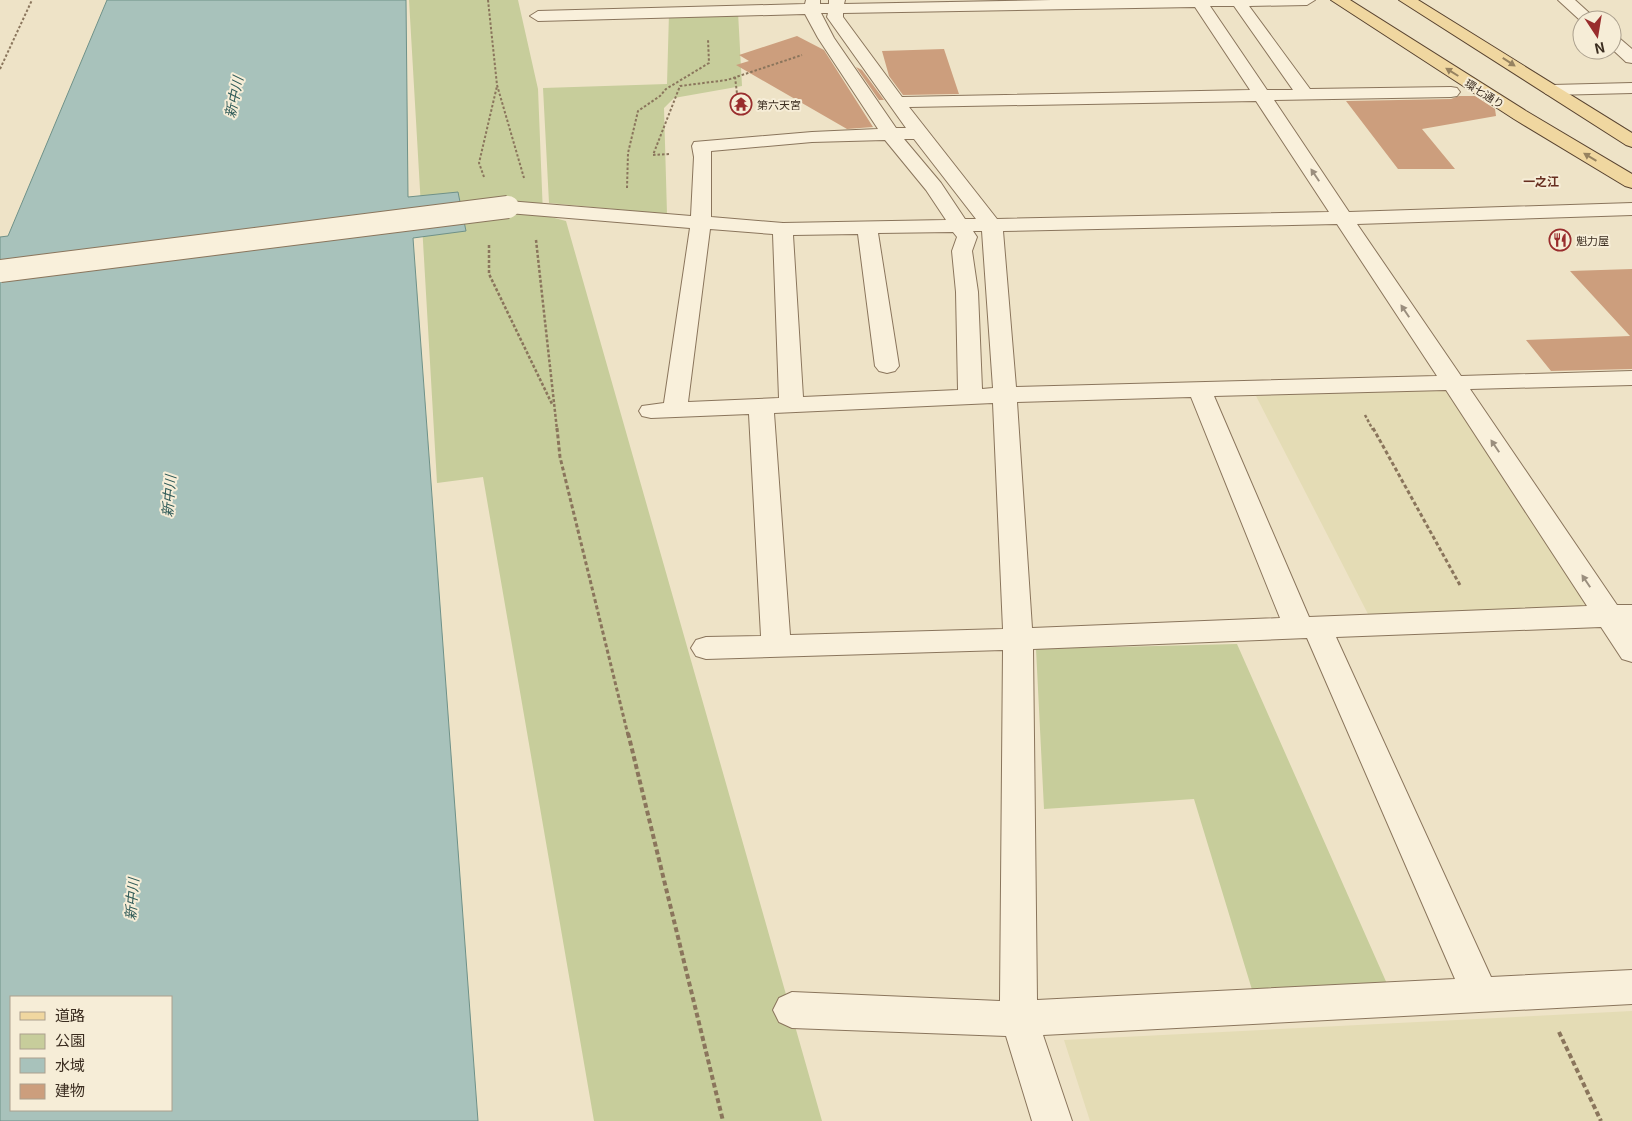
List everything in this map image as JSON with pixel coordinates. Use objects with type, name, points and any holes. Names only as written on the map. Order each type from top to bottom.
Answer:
[{"type":"main road","name":"環七通り","points":[[1339,0],[1520,115],[1632,182]]},
{"type":"main road","points":[[1407,0],[1632,141]]},
{"type":"street","points":[[538,16],[824,5],[1307,0]]},
{"type":"street","points":[[1566,0],[1578,10]]},
{"type":"street","points":[[1199,2],[1452,383],[1621,616],[1632,650]]},
{"type":"street","points":[[1239,2],[1305,94]]},
{"type":"street","points":[[824,5],[831,46],[891,135],[934,186],[967,237],[962,251],[967,292],[970,397]]},
{"type":"street","points":[[824,5],[835,17],[919,133],[992,226],[1005,395],[1018,639],[1019,1019],[1052,1121]]},
{"type":"street","points":[[1622,49],[1632,58]]},
{"type":"street","points":[[1552,90],[1632,88]]},
{"type":"street","points":[[896,102],[1451,92]]},
{"type":"street","points":[[675,410],[701,224],[703,157],[701,146],[812,137],[919,133]]},
{"type":"street","points":[[0,271],[508,208],[533,208],[701,224],[783,229],[1343,218],[1632,209]]},
{"type":"street","points":[[867,227],[887,366]]},
{"type":"street","points":[[783,229],[791,404]]},
{"type":"street","points":[[651,411],[1005,395],[1632,378]]},
{"type":"street","points":[[1200,391],[1308,628],[1480,994]]},
{"type":"street","points":[[761,406],[776,646]]},
{"type":"street","points":[[706,648],[1018,639],[1621,616]]},
{"type":"street","points":[[792,1010],[1019,1019],[1632,987]]},
{"type":"path","points":[[0,70],[32,0]]},
{"type":"path","points":[[488,0],[497,85],[533,208],[554,408],[563,466],[723,1121]]},
{"type":"path","points":[[626,217],[628,154],[638,111],[660,96],[666,89],[709,63],[707,11]]},
{"type":"path","points":[[701,146],[676,153],[653,154],[680,86],[735,77],[831,46]]},
{"type":"path","points":[[735,77],[739,110]]},
{"type":"path","points":[[488,184],[479,163],[497,85]]},
{"type":"path","points":[[489,244],[489,274],[554,408]]},
{"type":"path","points":[[1349,386],[1480,620]]},
{"type":"path","points":[[1540,991],[1601,1121]]},
{"type":"shaded area","points":[[1450,388],[1589,610],[1369,616],[1256,396]]},
{"type":"shaded area","points":[[1632,1011],[1632,1121],[1090,1121],[1064,1040]]},
{"type":"green space","points":[[409,0],[518,0],[538,89],[543,215],[566,221],[822,1121],[594,1121],[483,477],[437,483]]},
{"type":"green space","points":[[738,12],[742,86],[674,98],[664,108],[667,214],[549,203],[543,88],[667,84],[669,13]]},
{"type":"green space","points":[[1237,644],[1388,986],[1253,993],[1194,799],[1044,809],[1036,649]]},
{"type":"water","name":"新中川","points":[[107,0],[406,0],[408,197],[458,192],[466,231],[413,238],[478,1121],[0,1121],[0,237],[8,236]]},
{"type":"building","points":[[797,36],[824,50],[873,127],[847,129],[736,65],[749,61],[739,55]]},
{"type":"building","points":[[944,49],[959,94],[903,95],[889,76],[882,51]]},
{"type":"building","points":[[856,67],[862,70],[884,100],[879,100]]},
{"type":"building","points":[[1459,96],[1475,96],[1495,109],[1496,116],[1422,129],[1455,169],[1398,169],[1346,101],[1451,99]]},
{"type":"building","points":[[1632,269],[1632,369],[1551,371],[1526,340],[1630,336],[1570,271]]},
{"type":"place","name":"第六天宮","points":[[741,104]]},
{"type":"place","name":"魁力屋","points":[[1560,240]]},
{"type":"district","name":"一之江","points":[[1541,180]]}]
